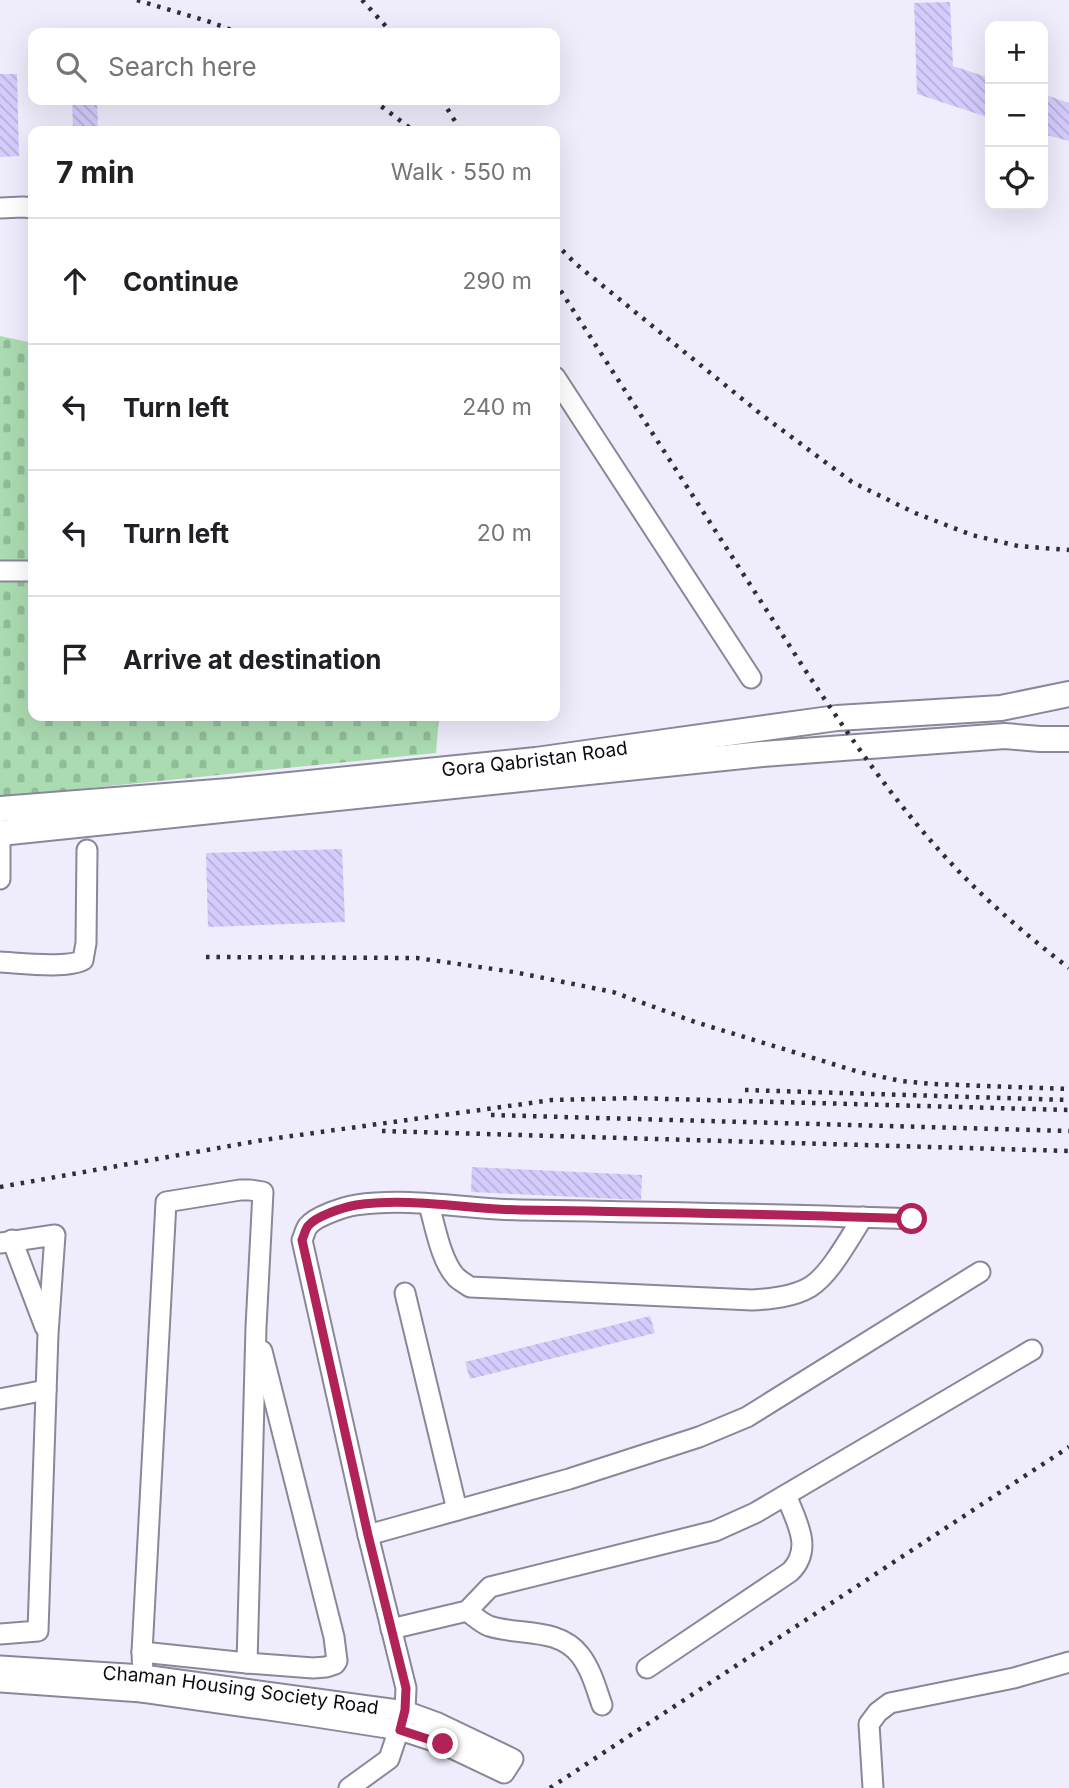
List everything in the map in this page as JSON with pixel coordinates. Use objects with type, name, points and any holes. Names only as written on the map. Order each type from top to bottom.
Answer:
[{"type":"main road","name":"Gora Qabristan Road","points":[[0,809],[229,791],[536,760],[837,719],[1001,708],[1069,694]]},
{"type":"main road","points":[[1001,708],[1069,708]]},
{"type":"main road","points":[[1004,736],[1069,727]]},
{"type":"main road","name":"Gora Qabristan Road","points":[[0,833],[762,754],[1004,736],[1069,738]]},
{"type":"street","points":[[0,208],[28,208]]},
{"type":"street","points":[[560,385],[751,678]]},
{"type":"street","points":[[0,571],[28,570]]},
{"type":"street","points":[[0,833],[0,879]]},
{"type":"street","points":[[0,962],[61,965],[83,960],[86,943],[87,850]]},
{"type":"street","points":[[142,1684],[166,1202],[240,1190],[263,1192],[256,1327],[247,1663]]},
{"type":"street","points":[[349,1788],[390,1759],[405,1710],[406,1688],[368,1535],[302,1240],[307,1227],[313,1221],[338,1210],[354,1205],[380,1203],[491,1209],[912,1219]]},
{"type":"street","points":[[429,1205],[448,1264],[456,1277],[470,1287],[752,1300],[782,1297],[811,1286],[825,1274],[863,1217]]},
{"type":"street","points":[[0,1634],[38,1631],[48,1335],[55,1235],[6,1241],[48,1335]]},
{"type":"street","points":[[368,1535],[595,1471],[699,1437],[747,1417],[980,1272]]},
{"type":"street","points":[[405,1293],[457,1510]]},
{"type":"street","points":[[142,1652],[313,1668],[326,1667],[337,1661],[334,1637],[256,1327]]},
{"type":"street","points":[[391,1629],[467,1611],[490,1587],[715,1531],[755,1513],[1032,1350]]},
{"type":"street","points":[[0,1399],[46,1390]]},
{"type":"street","points":[[647,1668],[798,1565],[802,1553],[802,1536],[786,1495]]},
{"type":"street","points":[[467,1611],[487,1625],[553,1636],[567,1643],[579,1653],[585,1663],[602,1704]]},
{"type":"street","points":[[873,1788],[869,1724],[878,1712],[890,1703],[1014,1678],[1069,1662]]},
{"type":"street","name":"Chaman Housing Society Road","points":[[0,1666],[142,1684],[405,1710],[438,1723],[508,1766],[400,1730],[142,1684],[0,1682]]},
{"type":"green space","points":[[0,336],[28,342],[28,721],[439,721],[436,753],[0,797]]},
{"type":"building","points":[[950,2],[953,66],[985,76],[985,116],[917,94],[914,3]]},
{"type":"building","points":[[0,74],[17,74],[19,156],[0,157]]},
{"type":"building","points":[[1048,96],[1069,103],[1069,141],[1048,135]]},
{"type":"building","points":[[72,105],[97,105],[98,126],[73,126]]},
{"type":"building","points":[[342,849],[345,922],[208,927],[206,853]]},
{"type":"building","points":[[472,1167],[642,1175],[641,1200],[471,1192]]},
{"type":"building","points":[[650,1316],[655,1333],[470,1379],[465,1362]]},
{"type":"railway","points":[[137,0],[226,28]]},
{"type":"railway","points":[[362,0],[387,28]]},
{"type":"railway","points":[[380,105],[407,126]]},
{"type":"railway","points":[[445,105],[458,126]]},
{"type":"railway","points":[[560,248],[576,264],[762,415],[852,482],[915,513],[972,535],[1018,546],[1069,550]]},
{"type":"railway","points":[[560,290],[809,676],[875,771],[911,817],[963,875],[1006,917],[1069,968]]},
{"type":"railway","points":[[206,957],[417,958],[514,972],[613,992],[695,1022],[859,1072],[901,1081],[1069,1089]]},
{"type":"railway","points":[[745,1090],[1069,1100]]},
{"type":"railway","points":[[0,1187],[263,1140],[552,1100],[632,1098],[1069,1110]]},
{"type":"railway","points":[[491,1115],[1069,1131]]},
{"type":"railway","points":[[382,1131],[1069,1151]]},
{"type":"railway","points":[[550,1788],[1069,1447]]},
{"type":"route","points":[[443,1744],[400,1730],[405,1710],[406,1688],[368,1535],[302,1240],[307,1227],[313,1221],[338,1210],[354,1205],[380,1203],[491,1209],[912,1219]]}]
